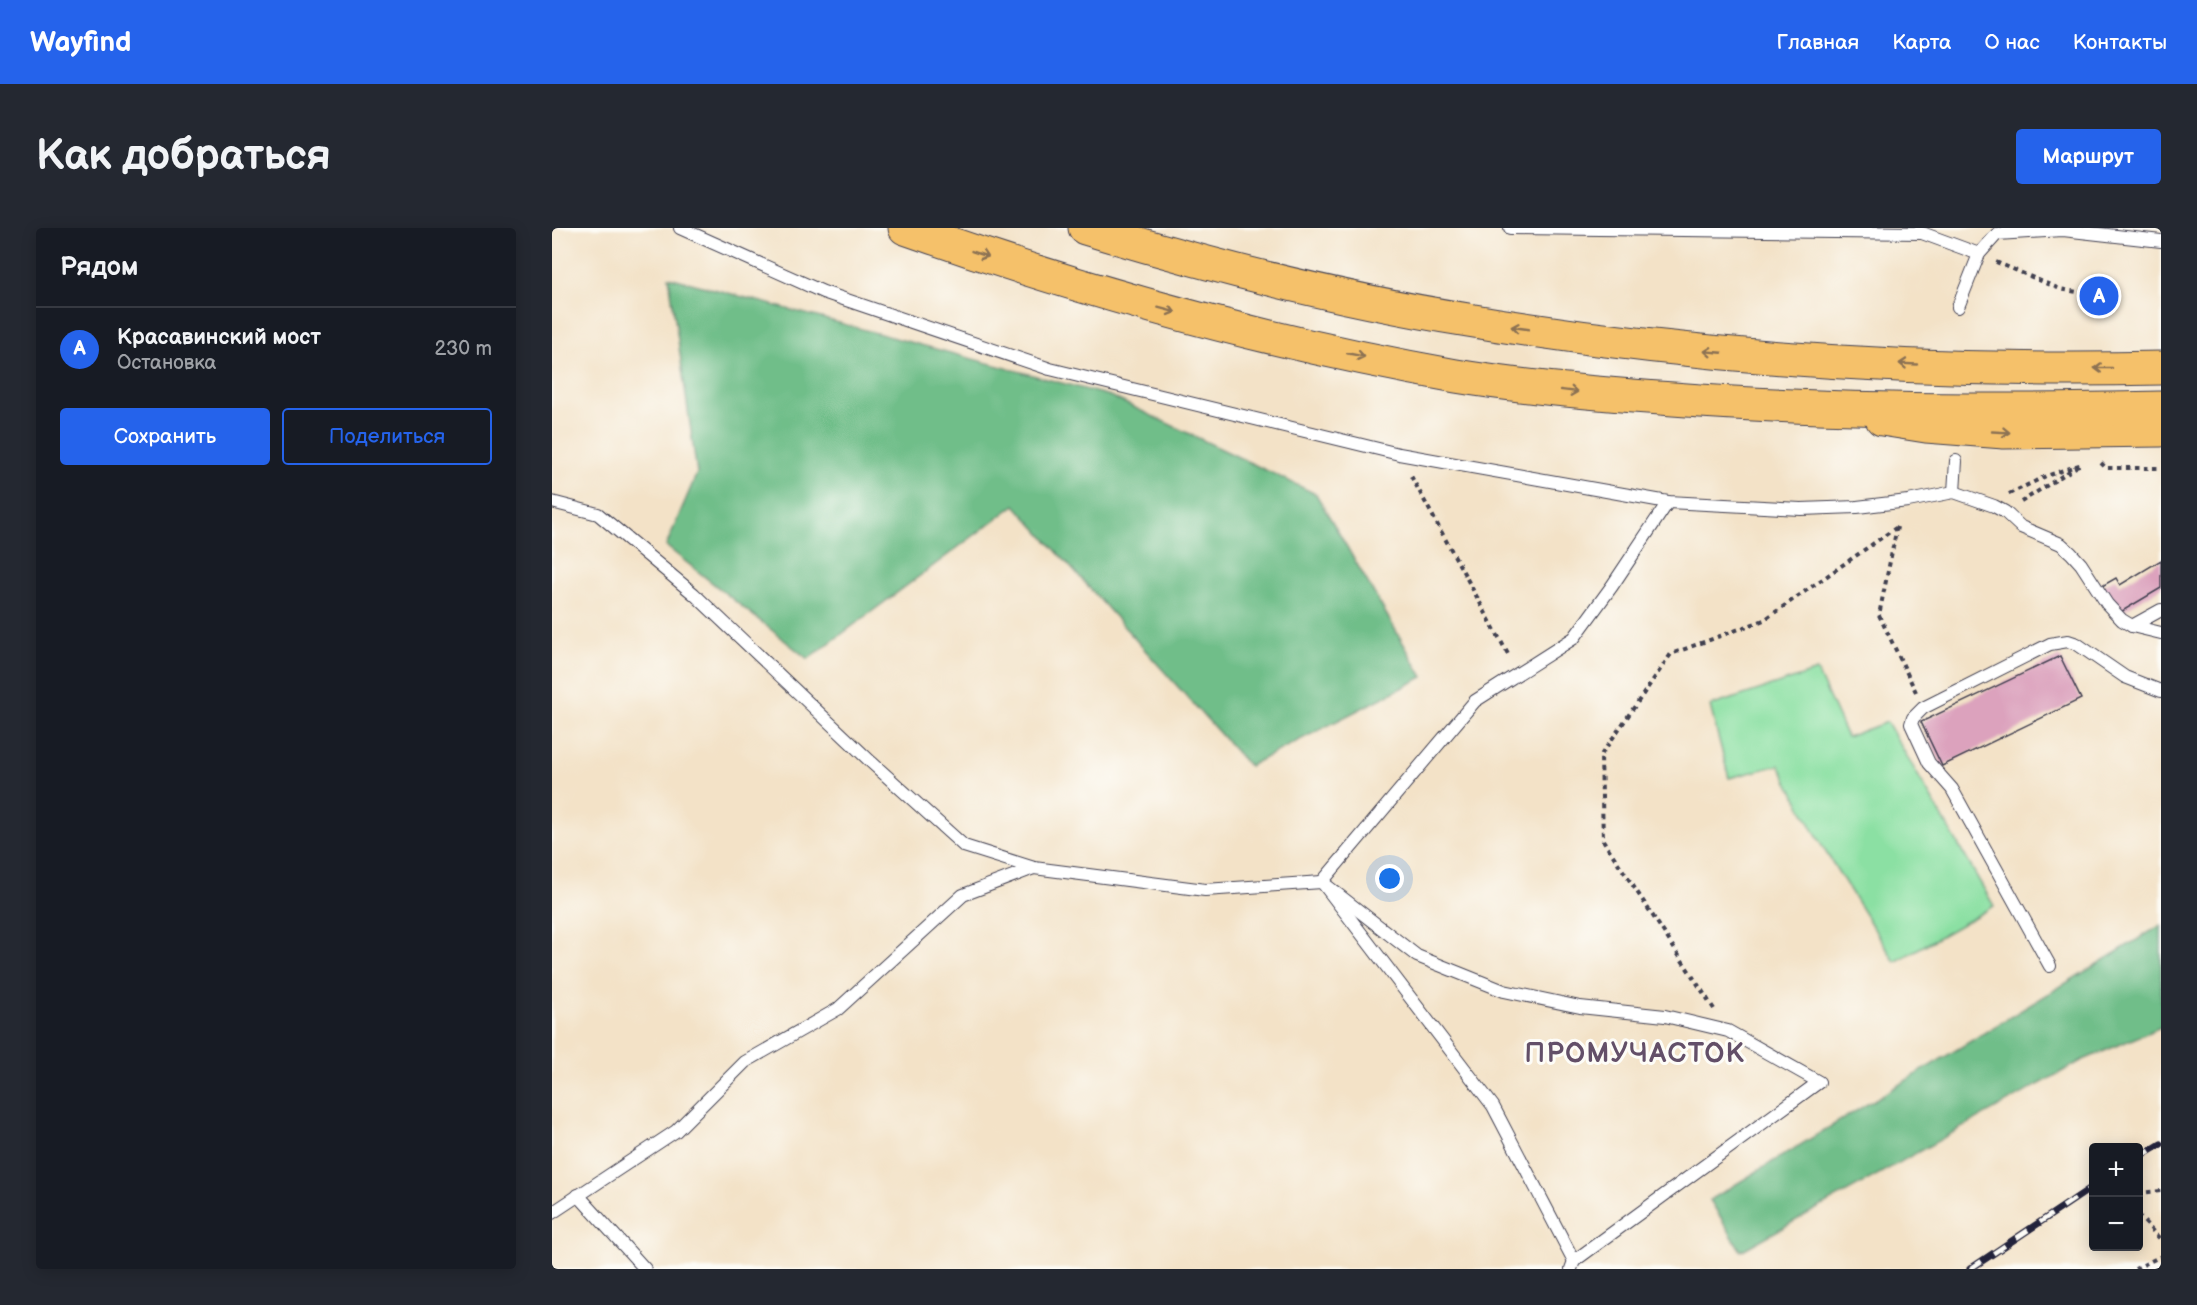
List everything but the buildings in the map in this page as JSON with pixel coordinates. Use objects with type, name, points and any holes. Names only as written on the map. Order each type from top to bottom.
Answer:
[{"type":"main road","points":[[905,228],[1014,266],[1200,319],[1457,376],[1575,392],[1797,406],[1978,409],[2161,408]]},
{"type":"main road","points":[[1085,228],[1212,264],[1352,298],[1468,320],[1581,337],[1721,352],[1955,367],[2161,368]]},
{"type":"main road","points":[[1797,406],[1926,426],[2004,432],[2161,430]]},
{"type":"lane","points":[[680,228],[823,291],[1050,369],[1399,454],[1668,502],[1801,509],[1857,507],[1908,501],[1954,492],[2005,512],[2021,527],[2061,544],[2071,553],[2113,612],[2132,626],[2161,633]]},
{"type":"lane","points":[[1510,228],[1922,233],[1979,254]]},
{"type":"lane","points":[[1958,307],[1979,254],[1997,234],[2063,230],[2161,241]]},
{"type":"lane","points":[[1954,492],[1956,461]]},
{"type":"lane","points":[[552,502],[598,514],[694,594],[871,762],[964,846],[1034,868],[1205,890],[1322,882],[1417,956],[1504,991],[1580,1006],[1665,1016],[1728,1031],[1819,1082],[1572,1265],[1493,1106],[1322,882]]},
{"type":"lane","points":[[1322,882],[1475,701],[1574,638],[1668,502]]},
{"type":"lane","points":[[2132,626],[2161,610]]},
{"type":"lane","points":[[2050,966],[1952,789],[1929,763],[1911,723],[1913,718],[1923,708],[2059,641],[2077,644],[2125,677],[2161,691]]},
{"type":"lane","points":[[552,1213],[676,1131],[745,1062],[838,1009],[963,895],[1034,868]]},
{"type":"lane","points":[[578,1195],[645,1269]]},
{"type":"path","points":[[1979,254],[2061,289],[2099,296]]},
{"type":"path","points":[[1399,454],[1518,672]]},
{"type":"path","points":[[2101,463],[2106,468],[2161,468]]},
{"type":"path","points":[[1979,501],[2009,494],[2046,476],[2082,464],[2005,512]]},
{"type":"path","points":[[1728,1031],[1603,840],[1600,754],[1671,654],[1764,620],[1897,527],[1879,615],[1923,708]]},
{"type":"path","points":[[2143,1193],[2161,1191]]},
{"type":"path","points":[[2143,1220],[2161,1240]]},
{"type":"path","points":[[2135,1269],[2161,1256]]},
{"type":"green space","points":[[669,277],[1110,396],[1316,494],[1423,677],[1249,766],[1015,505],[808,659],[666,546],[697,473]]},
{"type":"green space","points":[[1817,671],[1847,737],[1887,722],[1994,906],[1895,962],[1822,846],[1779,765],[1729,778],[1710,706]]},
{"type":"green space","points":[[2161,925],[2161,1027],[2081,1061],[1741,1251],[1710,1200]]},
{"type":"railway","points":[[2143,1155],[2161,1144]]},
{"type":"railway","points":[[1970,1269],[2089,1189]]},
{"type":"place","name":"Красавинский мост","points":[[2099,296]]},
{"type":"district","name":"ПРОМУЧАСТОК","points":[[1635,1053]]}]
